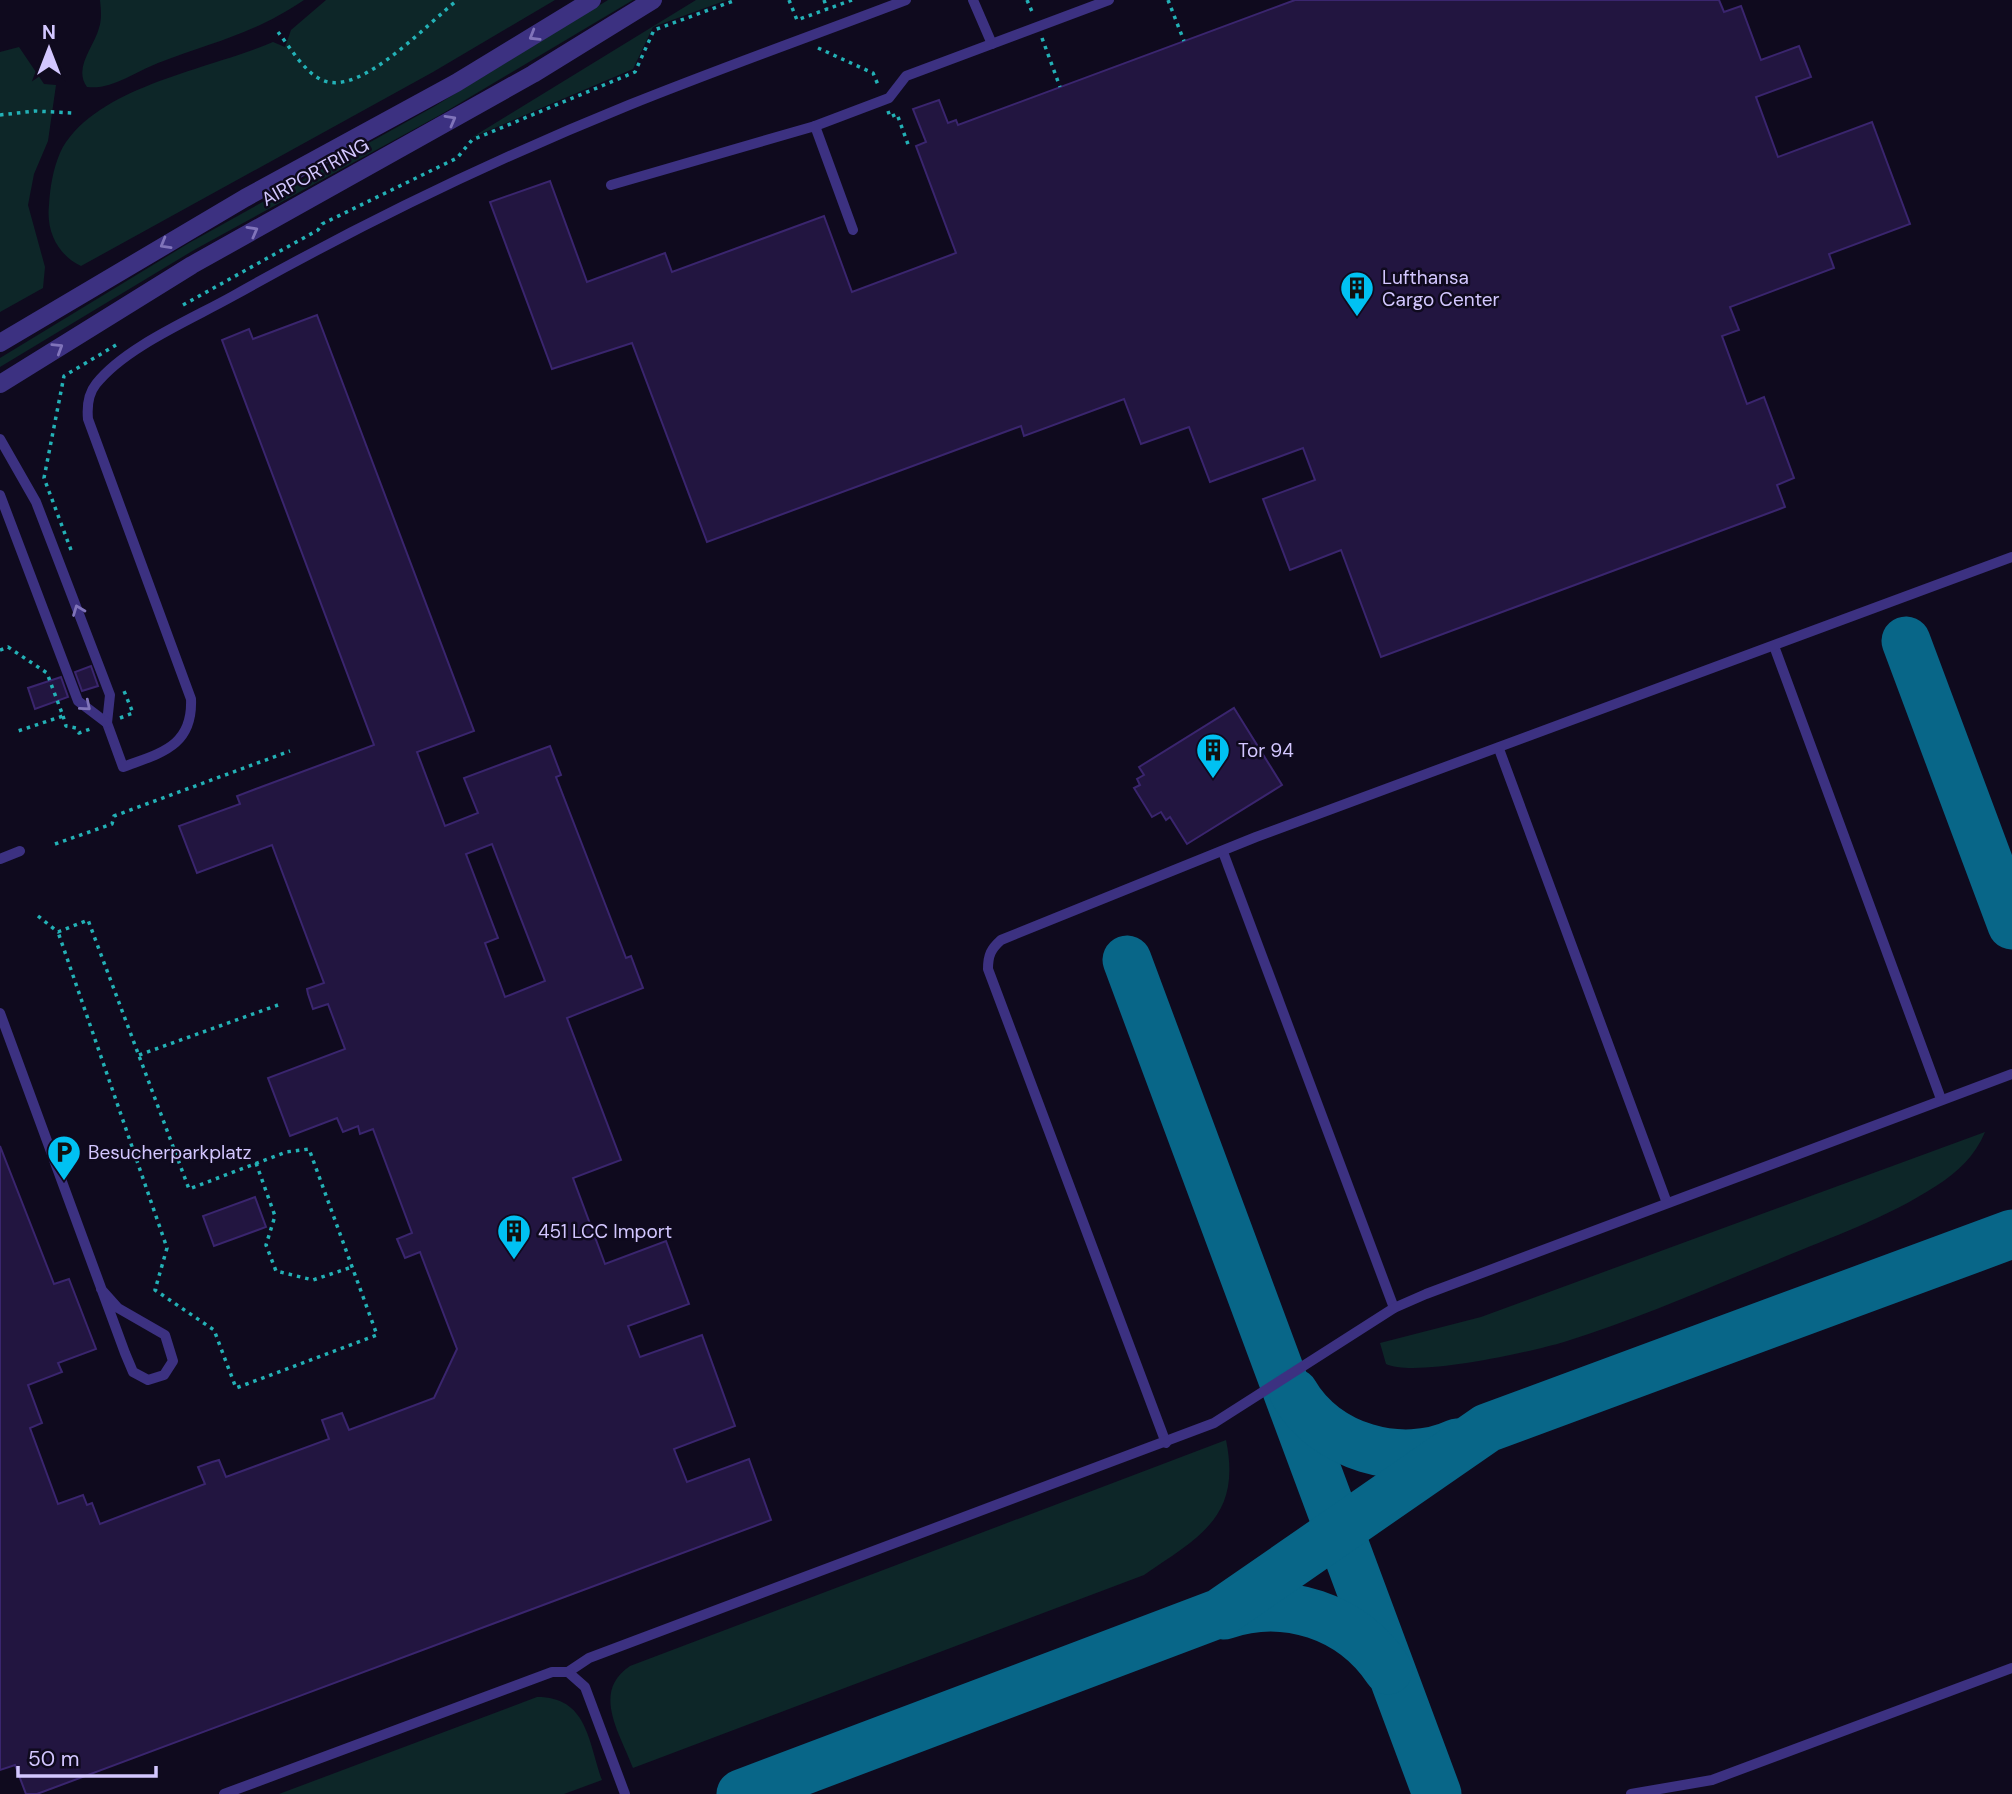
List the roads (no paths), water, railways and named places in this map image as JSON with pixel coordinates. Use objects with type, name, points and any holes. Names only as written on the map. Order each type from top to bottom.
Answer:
[{"type":"street","name":"AIRPORTRING","points":[[0,343],[245,198],[456,83],[592,0]]},
{"type":"street","name":"AIRPORTRING","points":[[0,384],[192,265],[533,74],[653,0]]},
{"type":"lane","points":[[2,445],[39,509],[110,695],[107,723],[123,767],[170,749],[178,742],[192,712],[191,699],[88,419],[87,409],[95,386],[111,369],[254,284],[408,203],[629,106],[906,0]]},
{"type":"lane","points":[[973,0],[992,44]]},
{"type":"lane","points":[[611,185],[815,126],[889,98],[906,76],[1109,0]]},
{"type":"lane","points":[[815,126],[853,230]]},
{"type":"lane","points":[[0,495],[78,701],[107,723]]},
{"type":"lane","points":[[1166,1443],[988,969],[992,948],[1001,940],[1286,826],[2012,557]]},
{"type":"lane","points":[[1774,646],[1941,1099]]},
{"type":"lane","points":[[1499,749],[1667,1203]]},
{"type":"lane","points":[[0,859],[20,851]]},
{"type":"lane","points":[[1223,852],[1394,1308]]},
{"type":"lane","points":[[0,1013],[101,1289],[133,1372],[148,1380],[164,1375],[173,1361],[165,1335],[118,1308],[101,1289]]},
{"type":"lane","points":[[224,1794],[552,1672],[568,1672],[589,1658],[1166,1443],[1214,1423],[1394,1308],[2012,1074]]},
{"type":"lane","points":[[1631,1794],[1712,1780],[2012,1668]]},
{"type":"lane","points":[[568,1672],[585,1687],[625,1794]]},
{"type":"place","name":"Lufthansa Cargo Center","points":[[1357,318]]},
{"type":"place","name":"Tor 94","points":[[1213,780]]},
{"type":"place","name":"Besucherparkplatz","points":[[64,1182]]},
{"type":"place","name":"451 LCC Import","points":[[514,1261]]}]
